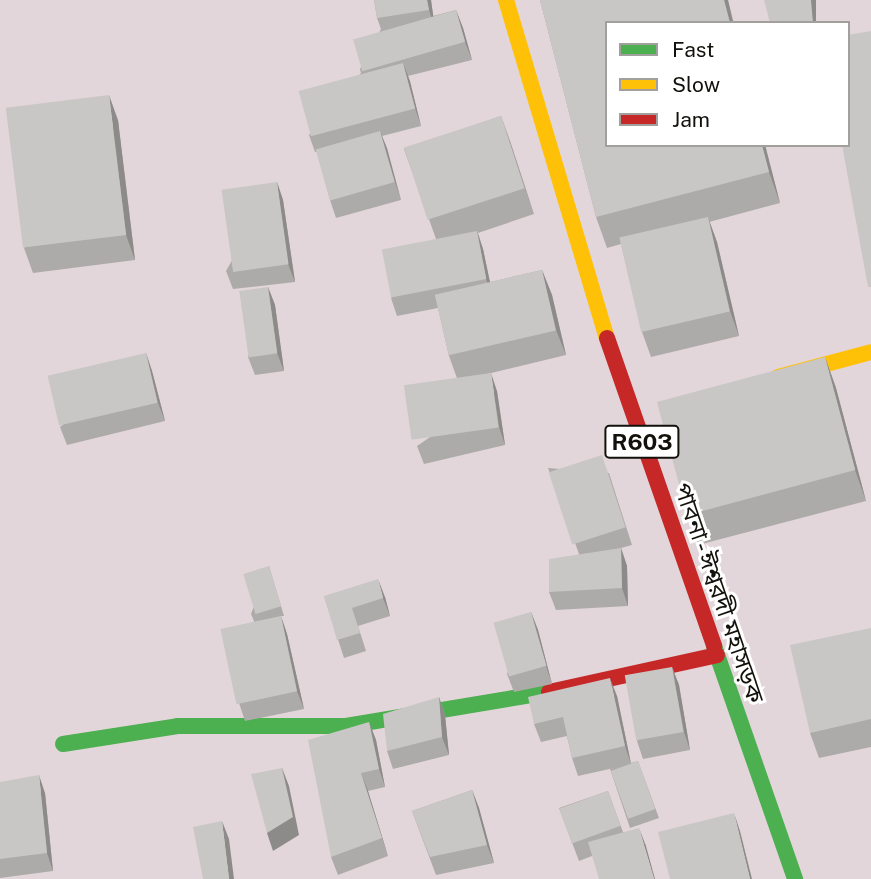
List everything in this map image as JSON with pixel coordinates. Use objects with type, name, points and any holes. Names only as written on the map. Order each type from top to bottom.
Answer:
[{"type":"main road","name":"পাবনা - ঈশ্বরদী মহাসড়ক","points":[[506,0],[582,266],[640,414],[717,655],[795,879]]},
{"type":"main road","points":[[765,380],[871,352]]},
{"type":"main road","points":[[63,744],[177,726],[346,726],[597,684],[717,655]]},
{"type":"shaded area","points":[[0,0],[871,0],[871,879],[0,879]]},
{"type":"building","points":[[374,0],[427,0],[429,10],[377,18]]},
{"type":"building","points":[[540,0],[724,0],[729,21],[605,21],[605,147],[763,147],[769,172],[596,217]]},
{"type":"building","points":[[764,0],[811,0],[813,21],[769,21]]},
{"type":"building","points":[[456,10],[465,42],[362,71],[353,39]]},
{"type":"building","points":[[871,31],[871,287],[868,287],[842,147],[850,147],[850,35]]},
{"type":"building","points":[[403,63],[415,108],[311,136],[299,91]]},
{"type":"building","points":[[109,95],[126,235],[23,248],[6,108]]},
{"type":"building","points":[[501,116],[524,188],[427,220],[404,148]]},
{"type":"building","points":[[380,131],[395,182],[330,200],[316,149]]},
{"type":"building","points":[[277,182],[289,264],[233,272],[222,190]]},
{"type":"building","points":[[708,217],[730,312],[641,332],[619,237]]},
{"type":"building","points":[[477,231],[486,279],[391,298],[382,250]]},
{"type":"building","points":[[542,270],[556,330],[449,355],[435,295]]},
{"type":"building","points":[[268,287],[277,353],[249,357],[239,291]]},
{"type":"building","points":[[146,353],[157,403],[59,425],[48,376]]},
{"type":"building","points":[[825,357],[855,470],[687,515],[657,402]]},
{"type":"building","points":[[491,373],[499,427],[412,440],[404,385]]},
{"type":"building","points":[[602,455],[625,527],[572,545],[549,472]]},
{"type":"building","points":[[621,548],[622,588],[549,592],[549,559]]},
{"type":"building","points":[[269,566],[281,606],[255,614],[243,574]]},
{"type":"building","points":[[378,579],[383,598],[352,608],[360,633],[337,640],[324,596]]},
{"type":"building","points":[[531,612],[546,666],[509,677],[494,623]]},
{"type":"building","points":[[281,616],[297,691],[236,704],[220,629]]},
{"type":"building","points":[[871,628],[871,719],[810,733],[790,645]]},
{"type":"building","points":[[672,667],[683,732],[636,740],[625,675]]},
{"type":"building","points":[[610,678],[625,746],[572,758],[563,717],[534,724],[528,697]]},
{"type":"building","points":[[439,697],[442,737],[387,751],[383,714]]},
{"type":"building","points":[[369,722],[379,769],[361,773],[382,838],[331,857],[308,740]]},
{"type":"building","points":[[638,761],[655,809],[628,819],[611,771]]},
{"type":"building","points":[[282,768],[293,817],[267,833],[251,774]]},
{"type":"building","points":[[39,775],[47,853],[0,859],[0,782]]},
{"type":"building","points":[[472,790],[487,845],[430,857],[412,811]]},
{"type":"building","points":[[608,791],[621,826],[572,844],[559,809]]},
{"type":"building","points":[[734,813],[750,879],[670,879],[658,832]]},
{"type":"building","points":[[222,821],[229,879],[203,879],[193,827]]},
{"type":"building","points":[[639,828],[654,879],[599,879],[588,842]]},
{"type":"traffic: fast","points":[[714,646],[795,879]]},
{"type":"traffic: fast","points":[[63,744],[178,726],[346,726],[549,692]]},
{"type":"traffic: slow","points":[[506,0],[607,338]]},
{"type":"traffic: slow","points":[[778,377],[871,352]]},
{"type":"traffic: jam","points":[[607,338],[714,646]]},
{"type":"traffic: jam","points":[[549,692],[717,655]]}]
